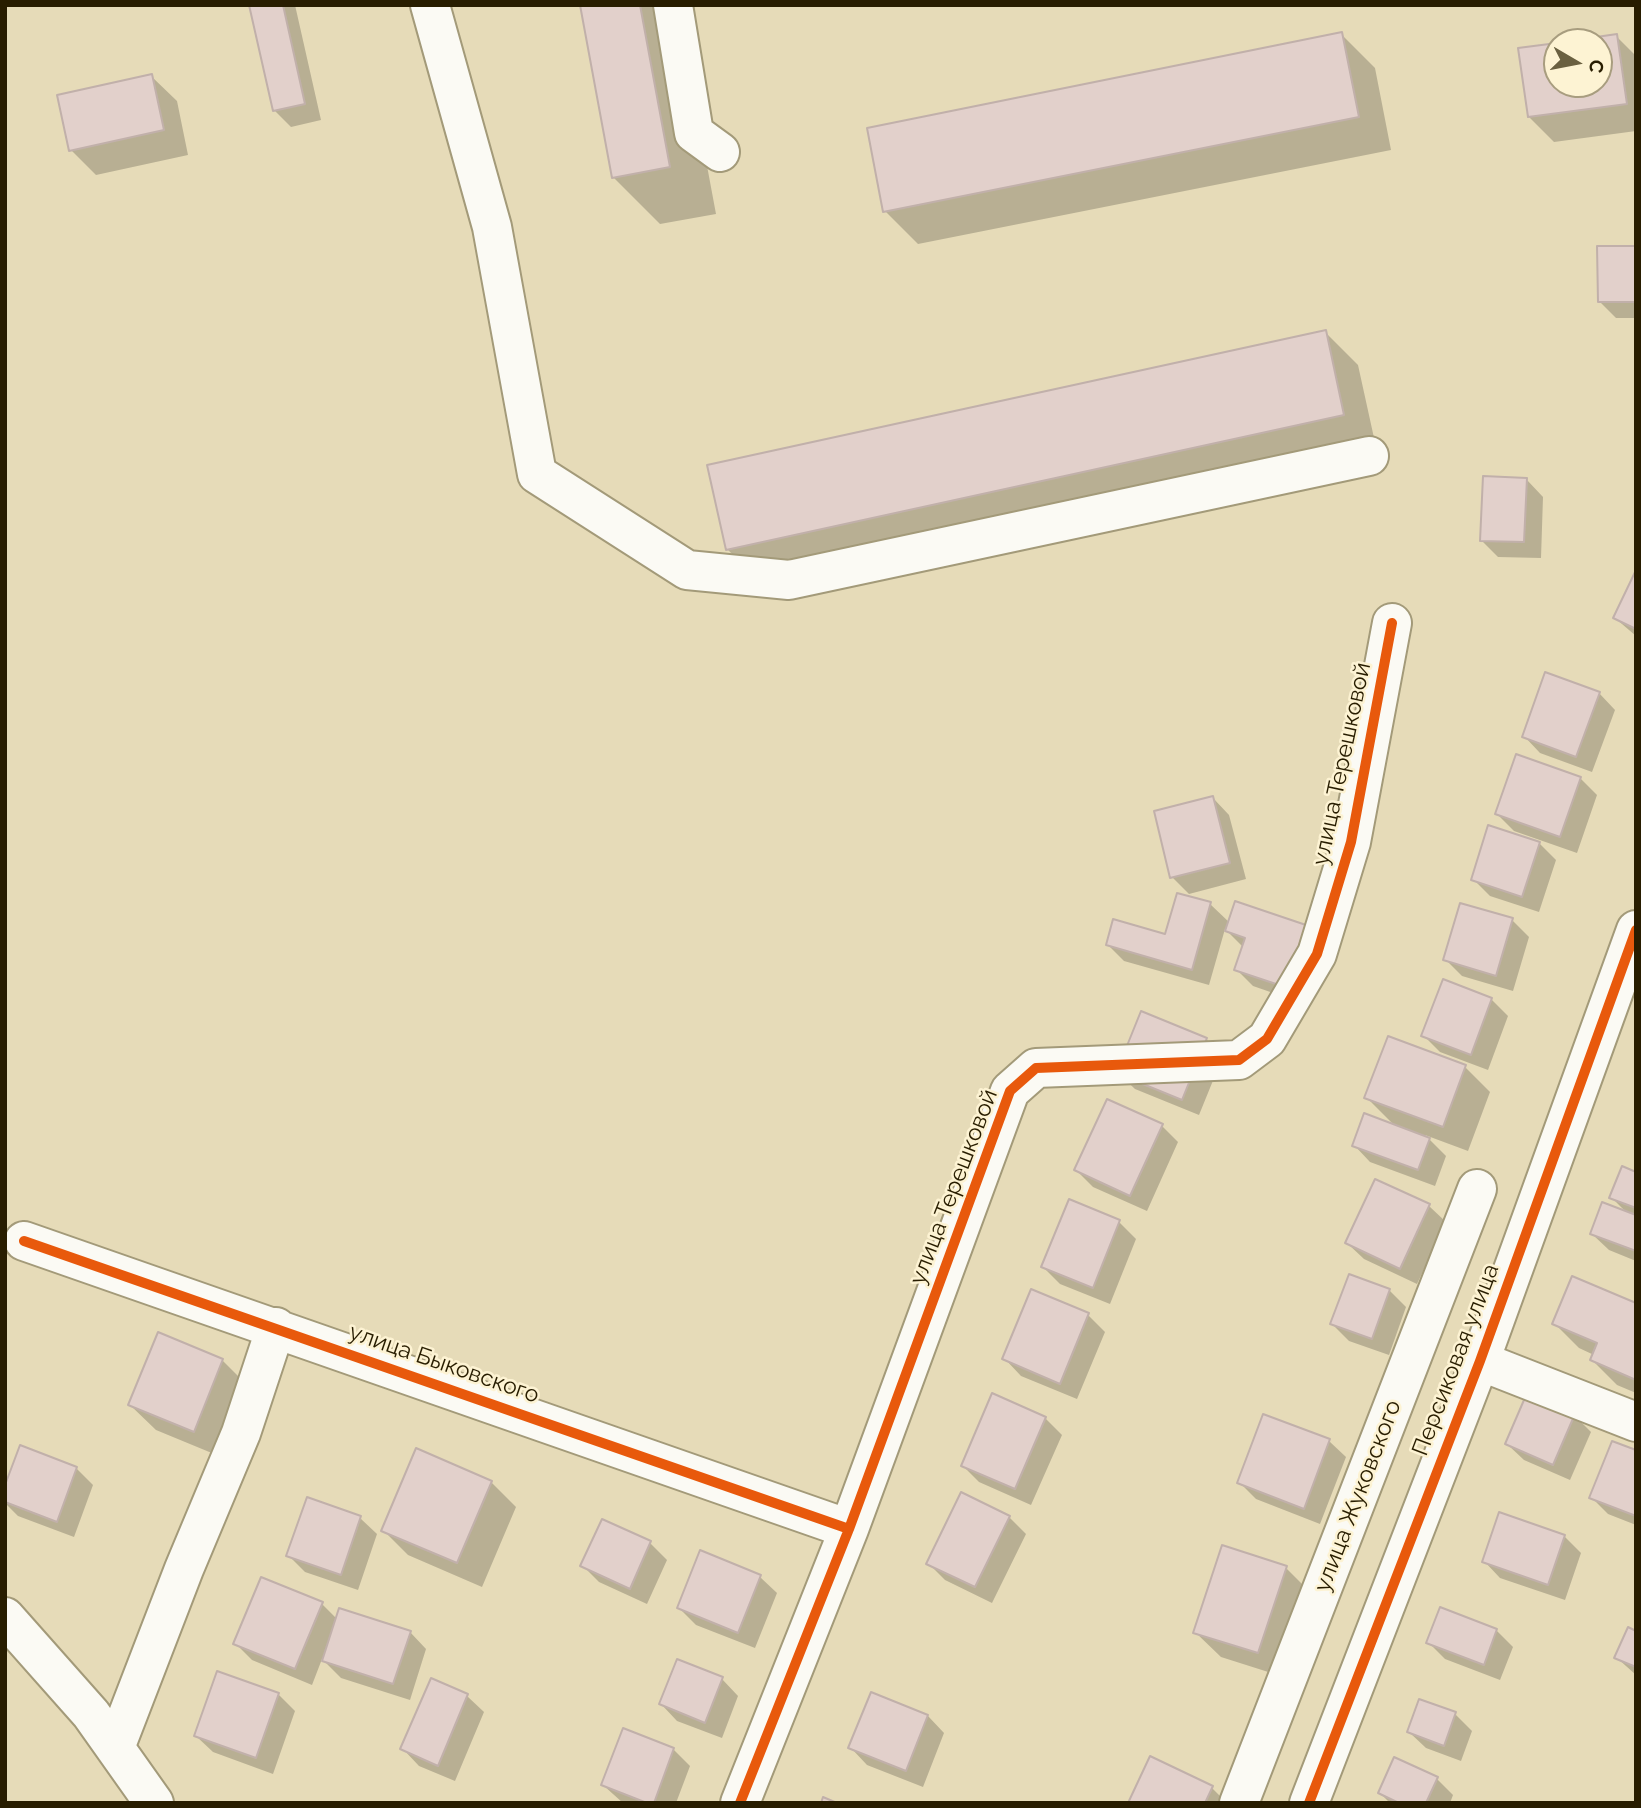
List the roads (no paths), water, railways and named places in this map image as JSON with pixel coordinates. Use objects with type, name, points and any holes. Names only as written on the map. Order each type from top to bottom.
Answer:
[{"type":"street","points":[[430,5],[492,227],[537,474],[687,570],[789,580],[1369,456]]},
{"type":"street","points":[[673,5],[694,133],[720,152]]},
{"type":"street","name":"улица Терешковой","points":[[740,1803],[849,1529],[1010,1091],[1036,1068],[1239,1060],[1267,1040],[1317,954],[1350,842],[1392,624]]},
{"type":"street","name":"Персиковая улица","points":[[1309,1803],[1480,1361],[1636,930]]},
{"type":"street","name":"улица Жуковского","points":[[1239,1803],[1478,1189]]},
{"type":"street","name":"улица Быковского","points":[[24,1241],[849,1529]]},
{"type":"street","points":[[115,1748],[179,1582],[241,1433],[276,1327]]},
{"type":"street","points":[[1480,1361],[1636,1422]]},
{"type":"street","points":[[5,1617],[91,1714],[154,1803]]}]
